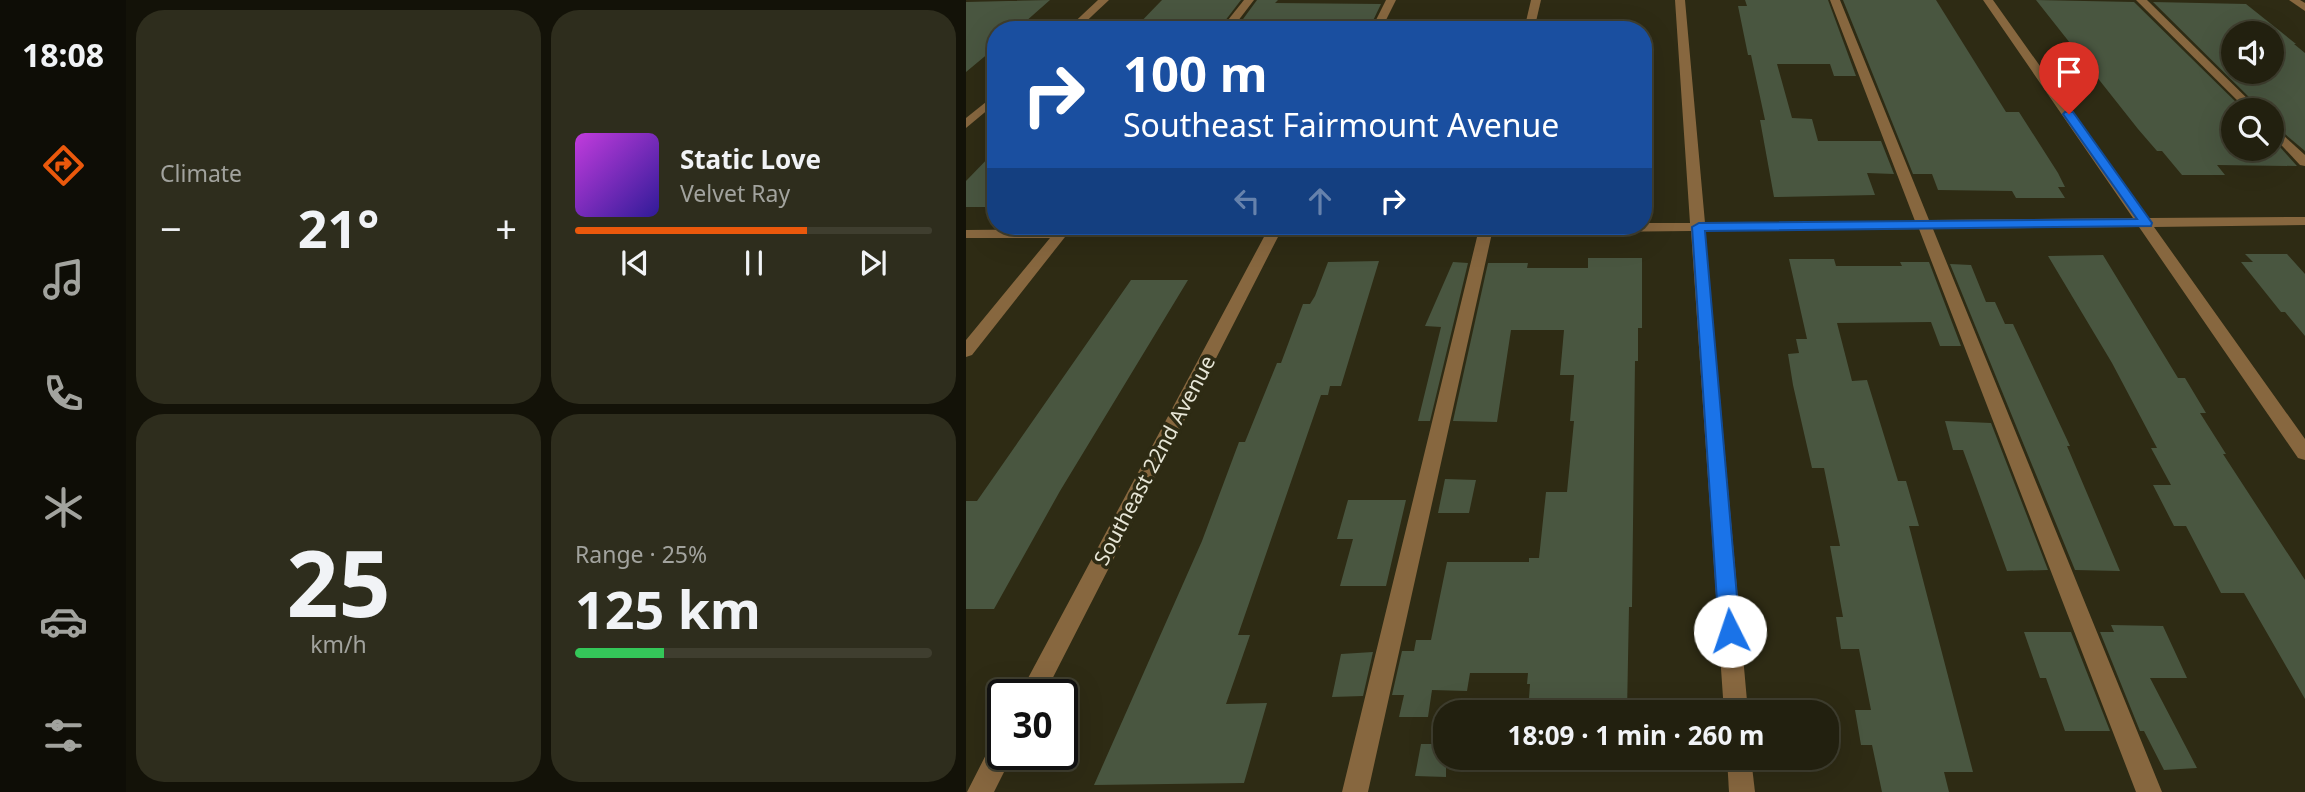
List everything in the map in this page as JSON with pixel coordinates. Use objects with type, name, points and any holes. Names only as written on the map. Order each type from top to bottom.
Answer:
[{"type":"street","points":[[1080,21],[1104,0]]},
{"type":"street","points":[[1232,21],[1249,0]]},
{"type":"street","points":[[1380,21],[1391,0]]},
{"type":"street","points":[[1531,21],[1536,0]]},
{"type":"street","points":[[1680,0],[1735,700]]},
{"type":"street","points":[[1835,0],[2149,792]]},
{"type":"street","points":[[1988,0],[2305,453]]},
{"type":"street","points":[[2141,0],[2241,98]]},
{"type":"street","points":[[2294,0],[2305,8]]},
{"type":"street","points":[[966,124],[987,105]]},
{"type":"street","points":[[2284,141],[2305,162]]},
{"type":"street","points":[[1652,227],[2305,221]]},
{"type":"street","points":[[966,234],[987,233]]},
{"type":"street","points":[[966,351],[1060,235]]},
{"type":"street","name":"Southeast 22nd Avenue","points":[[1039,679],[1273,235]]},
{"type":"street","points":[[1355,792],[1485,235]]},
{"type":"street","points":[[980,792],[992,770]]},
{"type":"street","points":[[1740,770],[1742,792]]},
{"type":"building","points":[[1050,0],[1026,21],[987,21],[987,54],[966,72],[966,2]]},
{"type":"building","points":[[1162,0],[1241,0],[1225,21],[1142,21]]},
{"type":"building","points":[[1257,0],[1278,0],[1275,3],[1381,4],[1373,21],[1242,21]]},
{"type":"building","points":[[1745,0],[1828,0],[1856,76],[1834,76],[1830,64],[1777,64],[1792,118],[1812,119],[1818,141],[1881,141],[1894,174],[1867,173],[1875,195],[1774,197],[1760,120],[1765,120],[1738,6],[1747,6]]},
{"type":"building","points":[[1843,0],[1936,0],[2006,112],[2019,112],[2058,173],[2065,187],[2058,187],[2065,198],[2016,198],[2012,191],[1938,190],[1932,174],[1913,174]]},
{"type":"building","points":[[2036,0],[2134,2],[2232,98],[2221,98],[2221,161],[2284,161],[2284,151],[2297,166],[2217,165],[2225,175],[2182,175],[2162,151],[2157,151]]},
{"type":"building","points":[[2153,2],[2246,4],[2267,21],[2221,21],[2221,69]]},
{"type":"building","points":[[2284,34],[2305,53],[2305,151],[2284,133],[2284,98],[2250,98],[2236,84],[2284,84]]},
{"type":"building","points":[[987,159],[987,207],[966,207],[966,181]]},
{"type":"building","points":[[2245,254],[2287,254],[2305,274],[2305,336],[2285,312],[2281,312],[2241,262],[2253,262]]},
{"type":"building","points":[[2103,255],[2178,378],[2185,378],[2206,413],[2200,413],[2226,454],[2223,454],[2305,580],[2305,699],[2244,593],[2221,593],[2186,526],[2174,526],[2153,485],[2171,485],[2151,448],[2157,448],[2112,363],[2048,256]]},
{"type":"building","points":[[1588,258],[1642,258],[1642,328],[1638,328],[1638,361],[1635,361],[1632,607],[1629,607],[1627,700],[1529,700],[1528,673],[1470,673],[1467,691],[1432,690],[1428,717],[1399,717],[1404,695],[1392,695],[1402,651],[1414,651],[1416,640],[1431,640],[1447,562],[1529,562],[1529,558],[1539,558],[1546,492],[1567,492],[1574,421],[1570,421],[1574,375],[1560,375],[1564,330],[1511,330],[1497,422],[1453,421],[1488,263],[1528,263],[1527,268],[1588,268]]},
{"type":"building","points":[[1789,259],[1834,259],[1836,266],[1902,266],[1900,262],[1929,262],[1961,346],[1940,346],[1931,322],[1837,323],[1852,381],[1867,380],[1898,481],[1906,481],[1919,526],[1909,526],[1973,772],[1944,772],[1949,792],[1882,792],[1872,745],[1861,745],[1855,710],[1871,710],[1859,649],[1841,649],[1836,617],[1843,617],[1830,546],[1840,546],[1824,468],[1812,468],[1793,385],[1788,354],[1799,353],[1796,339],[1807,339]]},
{"type":"building","points":[[1379,261],[1341,386],[1330,386],[1328,395],[1321,395],[1238,635],[1250,635],[1226,704],[1267,703],[1244,783],[1094,785],[1202,541],[1239,442],[1245,442],[1277,363],[1281,363],[1303,304],[1310,304],[1315,296],[1328,262]]},
{"type":"building","points":[[1453,262],[1468,263],[1430,421],[1418,421],[1441,327],[1425,326]]},
{"type":"building","points":[[1950,264],[1971,265],[1986,302],[1995,302],[2005,324],[2013,324],[2070,446],[2067,446],[2120,571],[2075,570]]},
{"type":"building","points":[[1131,280],[1188,280],[1060,491],[994,609],[966,609],[966,501],[977,501]]},
{"type":"building","points":[[1945,421],[1991,423],[2048,570],[2007,571],[1963,450],[1953,450]]},
{"type":"building","points":[[1445,479],[1476,480],[1469,513],[1438,513]]},
{"type":"building","points":[[1348,500],[1406,500],[1386,586],[1340,586],[1353,539],[1337,539]]},
{"type":"building","points":[[2111,625],[2163,626],[2187,678],[2150,678],[2197,768],[2164,770],[2144,731],[2140,731],[2100,632],[2114,632]]},
{"type":"building","points":[[2024,632],[2071,632],[2110,731],[2065,731],[2046,678],[2040,678]]},
{"type":"building","points":[[1373,652],[1363,696],[1332,697],[1341,654]]},
{"type":"building","points":[[1421,744],[1433,744],[1433,770],[1446,770],[1446,777],[1415,776]]},
{"type":"route","points":[[1730,631],[1699,227],[2146,223],[2069,114]]}]
